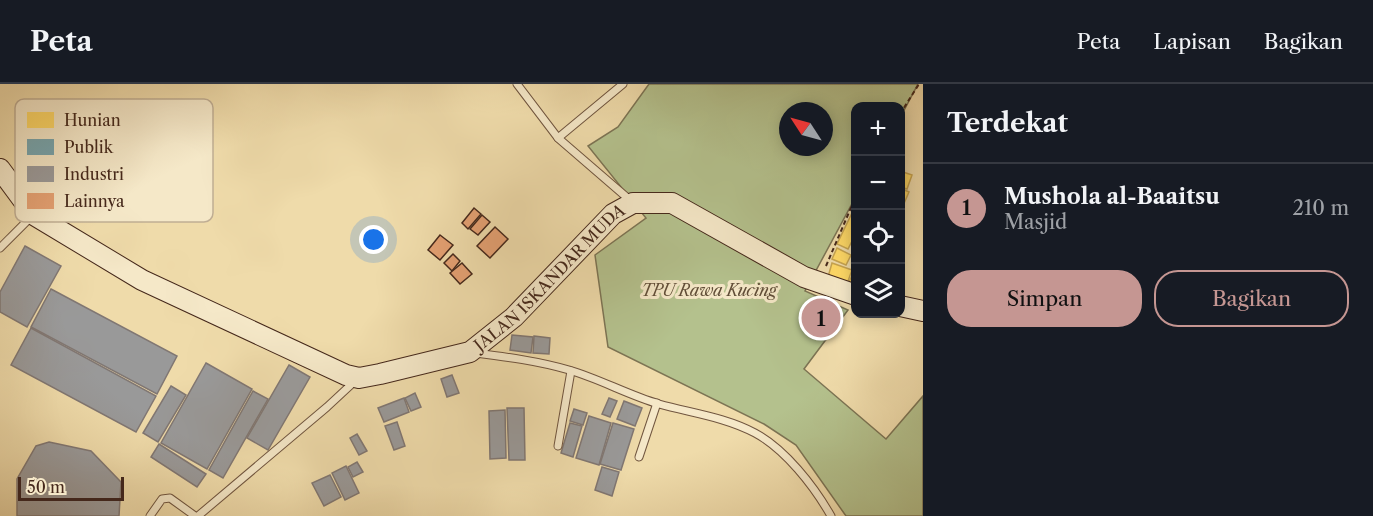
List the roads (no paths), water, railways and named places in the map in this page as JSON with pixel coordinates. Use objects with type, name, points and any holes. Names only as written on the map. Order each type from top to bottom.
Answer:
[{"type":"street","name":"JALAN ISKANDAR MUDA","points":[[0,169],[15,189]]},
{"type":"street","name":"JALAN ISKANDAR MUDA","points":[[46,222],[142,280],[346,375],[359,378],[380,375],[470,352],[514,317],[613,214],[633,203],[672,203],[804,277],[851,294]]},
{"type":"street","points":[[905,307],[923,311]]},
{"type":"lane","points":[[517,84],[558,138],[633,203]]},
{"type":"lane","points":[[558,138],[623,84]]},
{"type":"lane","points":[[0,248],[27,222]]},
{"type":"lane","points":[[470,352],[526,359],[571,371],[657,403],[723,420],[756,433],[789,459],[818,493],[831,516]]},
{"type":"lane","points":[[558,446],[571,371]]},
{"type":"lane","points":[[150,516],[162,499],[170,498],[196,516],[359,378]]},
{"type":"lane","points":[[639,457],[657,403]]},
{"type":"place","name":"Mushola al-Baaitsu","points":[[821,318]]},
{"type":"park label","name":"TPU Rawa Kucing","points":[[709,290]]}]
